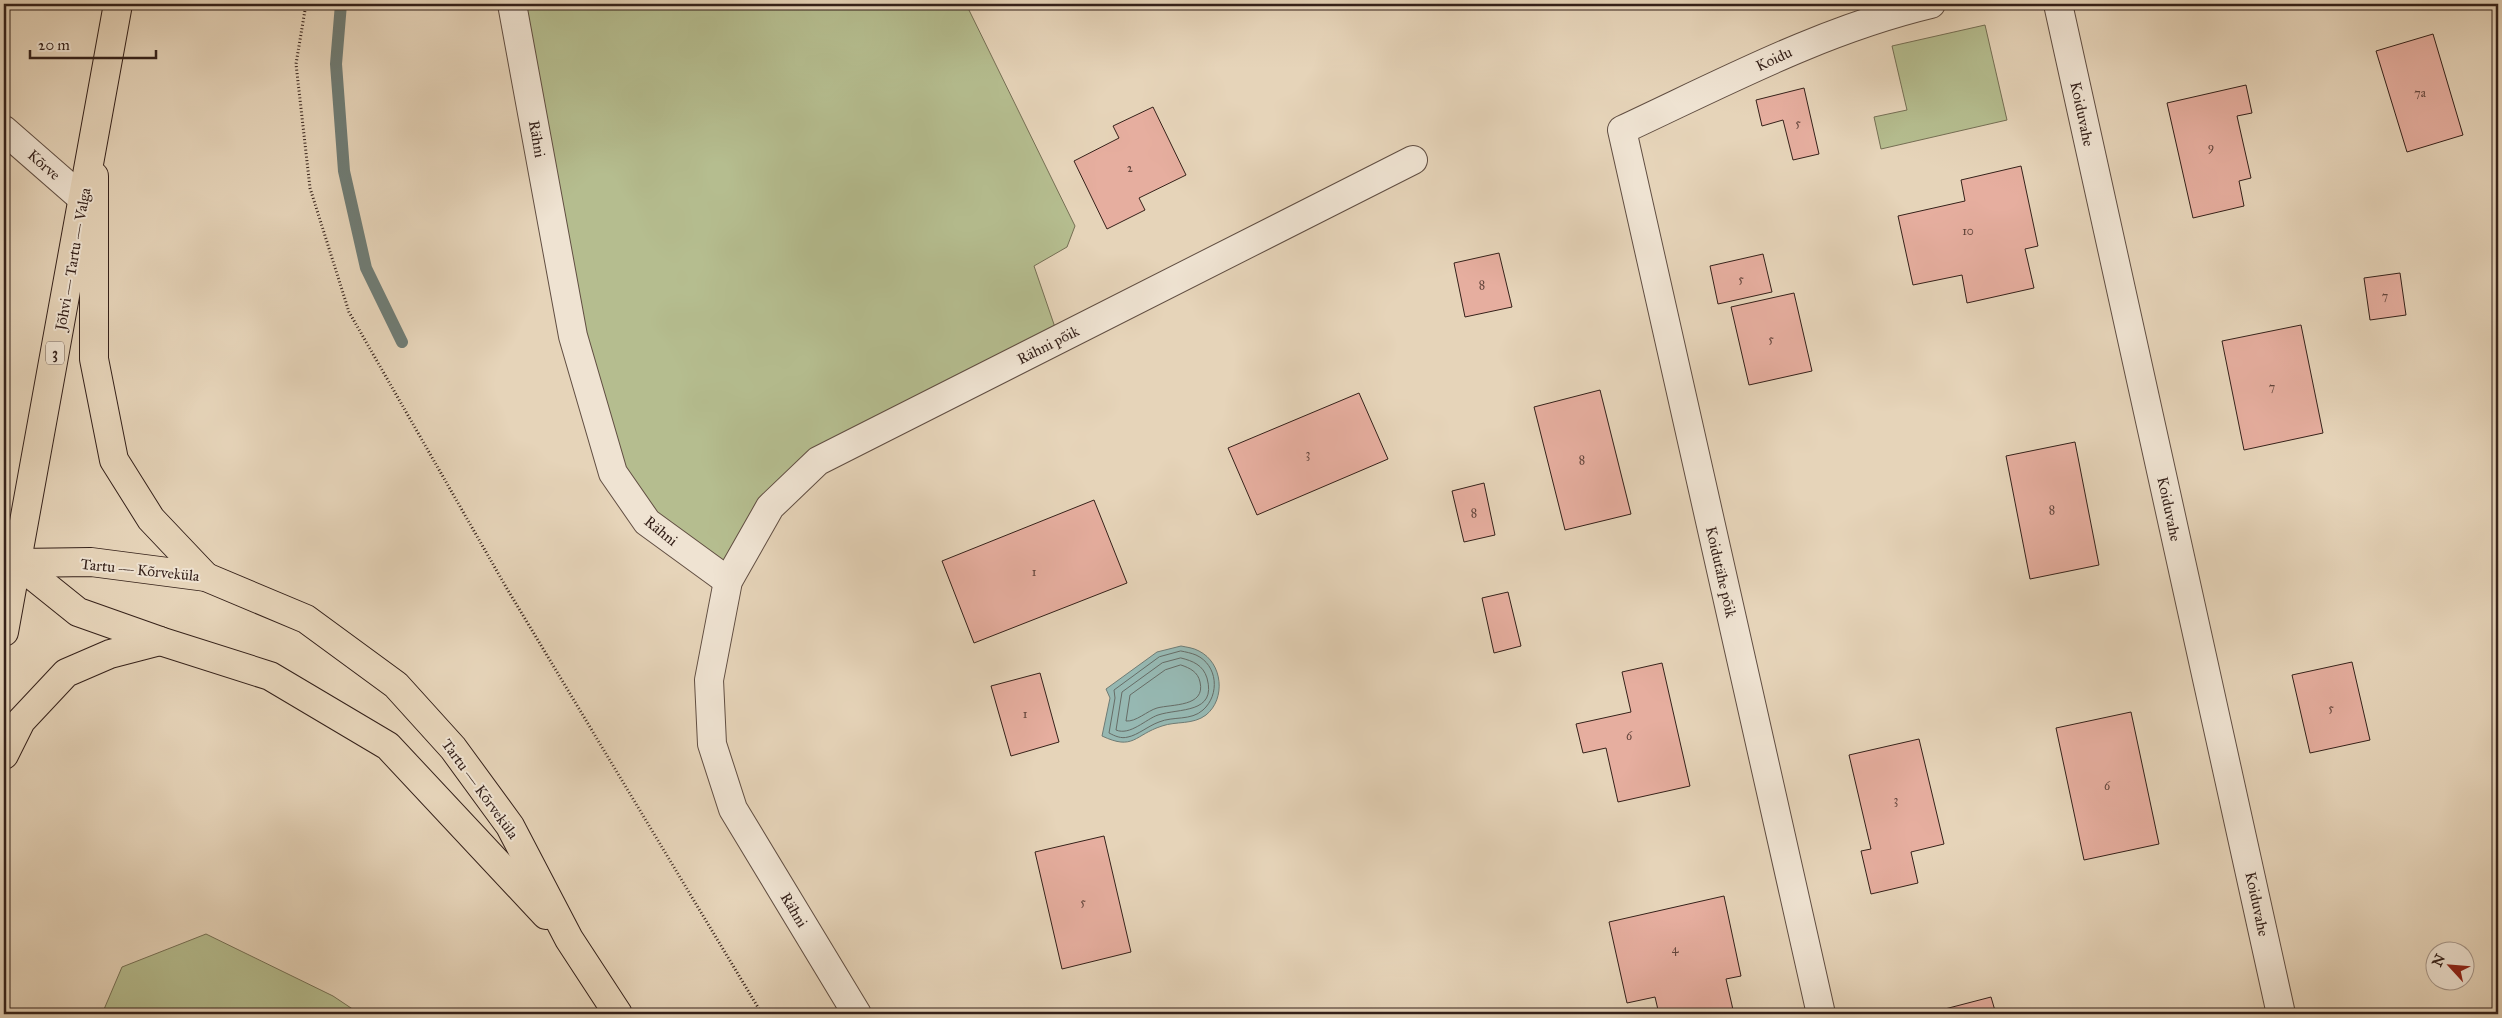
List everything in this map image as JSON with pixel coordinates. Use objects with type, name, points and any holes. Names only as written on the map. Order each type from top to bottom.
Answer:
[{"type":"main road","name":"Jõhvi — Tartu — Valga","points":[[4,632],[118,4]]},
{"type":"main road","points":[[94,143],[94,359],[114,460],[151,519],[206,577]]},
{"type":"main road","name":"Tartu — Kõrveküla","points":[[17,563],[91,562],[206,577],[306,619],[396,685],[453,748],[510,826],[569,939],[618,1014]]},
{"type":"main road","name":"Tartu — Kõrveküla","points":[[17,563],[78,612],[160,641],[270,676],[388,746],[569,939]]},
{"type":"main road","points":[[4,755],[21,721],[66,673],[110,654],[160,641]]},
{"type":"street","name":"Rähni","points":[[512,4],[573,336],[613,473],[647,522],[728,582],[709,680],[712,744],[733,809],[857,1014]]},
{"type":"street","name":"Koidu","points":[[1622,130],[1800,47],[1885,15],[1931,4]]},
{"type":"street","name":"Koiduvahe","points":[[2058,4],[2281,1014]]},
{"type":"street","name":"Kõrve","points":[[4,130],[83,199]]},
{"type":"street","name":"Koidutähe põik","points":[[1622,130],[1821,1014]]},
{"type":"street","name":"Rähni põik","points":[[728,582],[770,507],[818,461],[1413,160]]},
{"type":"path","points":[[306,4],[296,64],[310,188],[349,312],[506,587],[762,1014]]},
{"type":"green space","points":[[512,4],[966,4],[1075,226],[1067,247],[1034,266],[1059,339],[818,461],[728,581],[613,473]]},
{"type":"green space","points":[[1985,25],[2007,120],[1881,149],[1874,117],[1907,110],[1892,46]]},
{"type":"green space","points":[[206,934],[333,996],[360,1014],[102,1014],[122,967]]},
{"type":"water","points":[[1181,646],[1199,651],[1213,664],[1217,672],[1219,691],[1217,700],[1206,715],[1190,722],[1162,726],[1128,742],[1121,742],[1102,736],[1110,698],[1106,689],[1157,652]]},
{"type":"building","points":[[2433,34],[2463,135],[2407,152],[2376,51]]},
{"type":"building","points":[[2246,85],[2252,113],[2237,116],[2251,178],[2239,181],[2244,206],[2193,218],[2167,103]]},
{"type":"building","points":[[1804,88],[1819,154],[1793,160],[1783,120],[1762,126],[1756,100]]},
{"type":"building","points":[[1153,107],[1186,175],[1139,198],[1145,210],[1107,229],[1074,161],[1119,138],[1113,126]]},
{"type":"building","points":[[2021,166],[2038,246],[2025,249],[2034,288],[1967,303],[1962,275],[1913,285],[1898,216],[1965,201],[1961,180]]},
{"type":"building","points":[[1499,253],[1512,307],[1465,317],[1454,263]]},
{"type":"building","points":[[1763,254],[1772,292],[1718,304],[1710,266]]},
{"type":"building","points":[[2400,273],[2406,315],[2370,320],[2364,278]]},
{"type":"building","points":[[1794,293],[1812,371],[1749,385],[1731,307]]},
{"type":"building","points":[[2301,325],[2323,433],[2244,450],[2222,341]]},
{"type":"building","points":[[1600,390],[1631,514],[1565,530],[1534,407]]},
{"type":"building","points":[[1359,393],[1388,459],[1257,515],[1228,448]]},
{"type":"building","points":[[2075,442],[2099,565],[2030,579],[2006,456]]},
{"type":"building","points":[[1484,483],[1495,535],[1464,542],[1452,491]]},
{"type":"building","points":[[1094,500],[1127,583],[974,643],[942,561]]},
{"type":"building","points":[[1508,592],[1521,646],[1494,653],[1482,598]]},
{"type":"building","points":[[2352,662],[2370,740],[2310,753],[2292,675]]},
{"type":"building","points":[[1662,663],[1690,786],[1618,802],[1606,748],[1583,753],[1576,724],[1631,712],[1622,672]]},
{"type":"building","points":[[1040,673],[1059,742],[1011,756],[991,686]]},
{"type":"building","points":[[2131,712],[2159,844],[2084,860],[2056,728]]},
{"type":"building","points":[[1919,739],[1944,844],[1911,852],[1918,883],[1871,894],[1861,851],[1871,849],[1849,755]]},
{"type":"building","points":[[1104,836],[1131,952],[1062,969],[1035,852]]},
{"type":"building","points":[[1724,896],[1741,976],[1726,979],[1734,1014],[1659,1014],[1655,997],[1627,1003],[1609,922]]},
{"type":"building","points":[[1991,997],[1996,1014],[1942,1014],[1941,1010]]},
{"type":"waterway","points":[[341,4],[336,64],[344,171],[366,268],[402,342]]}]
